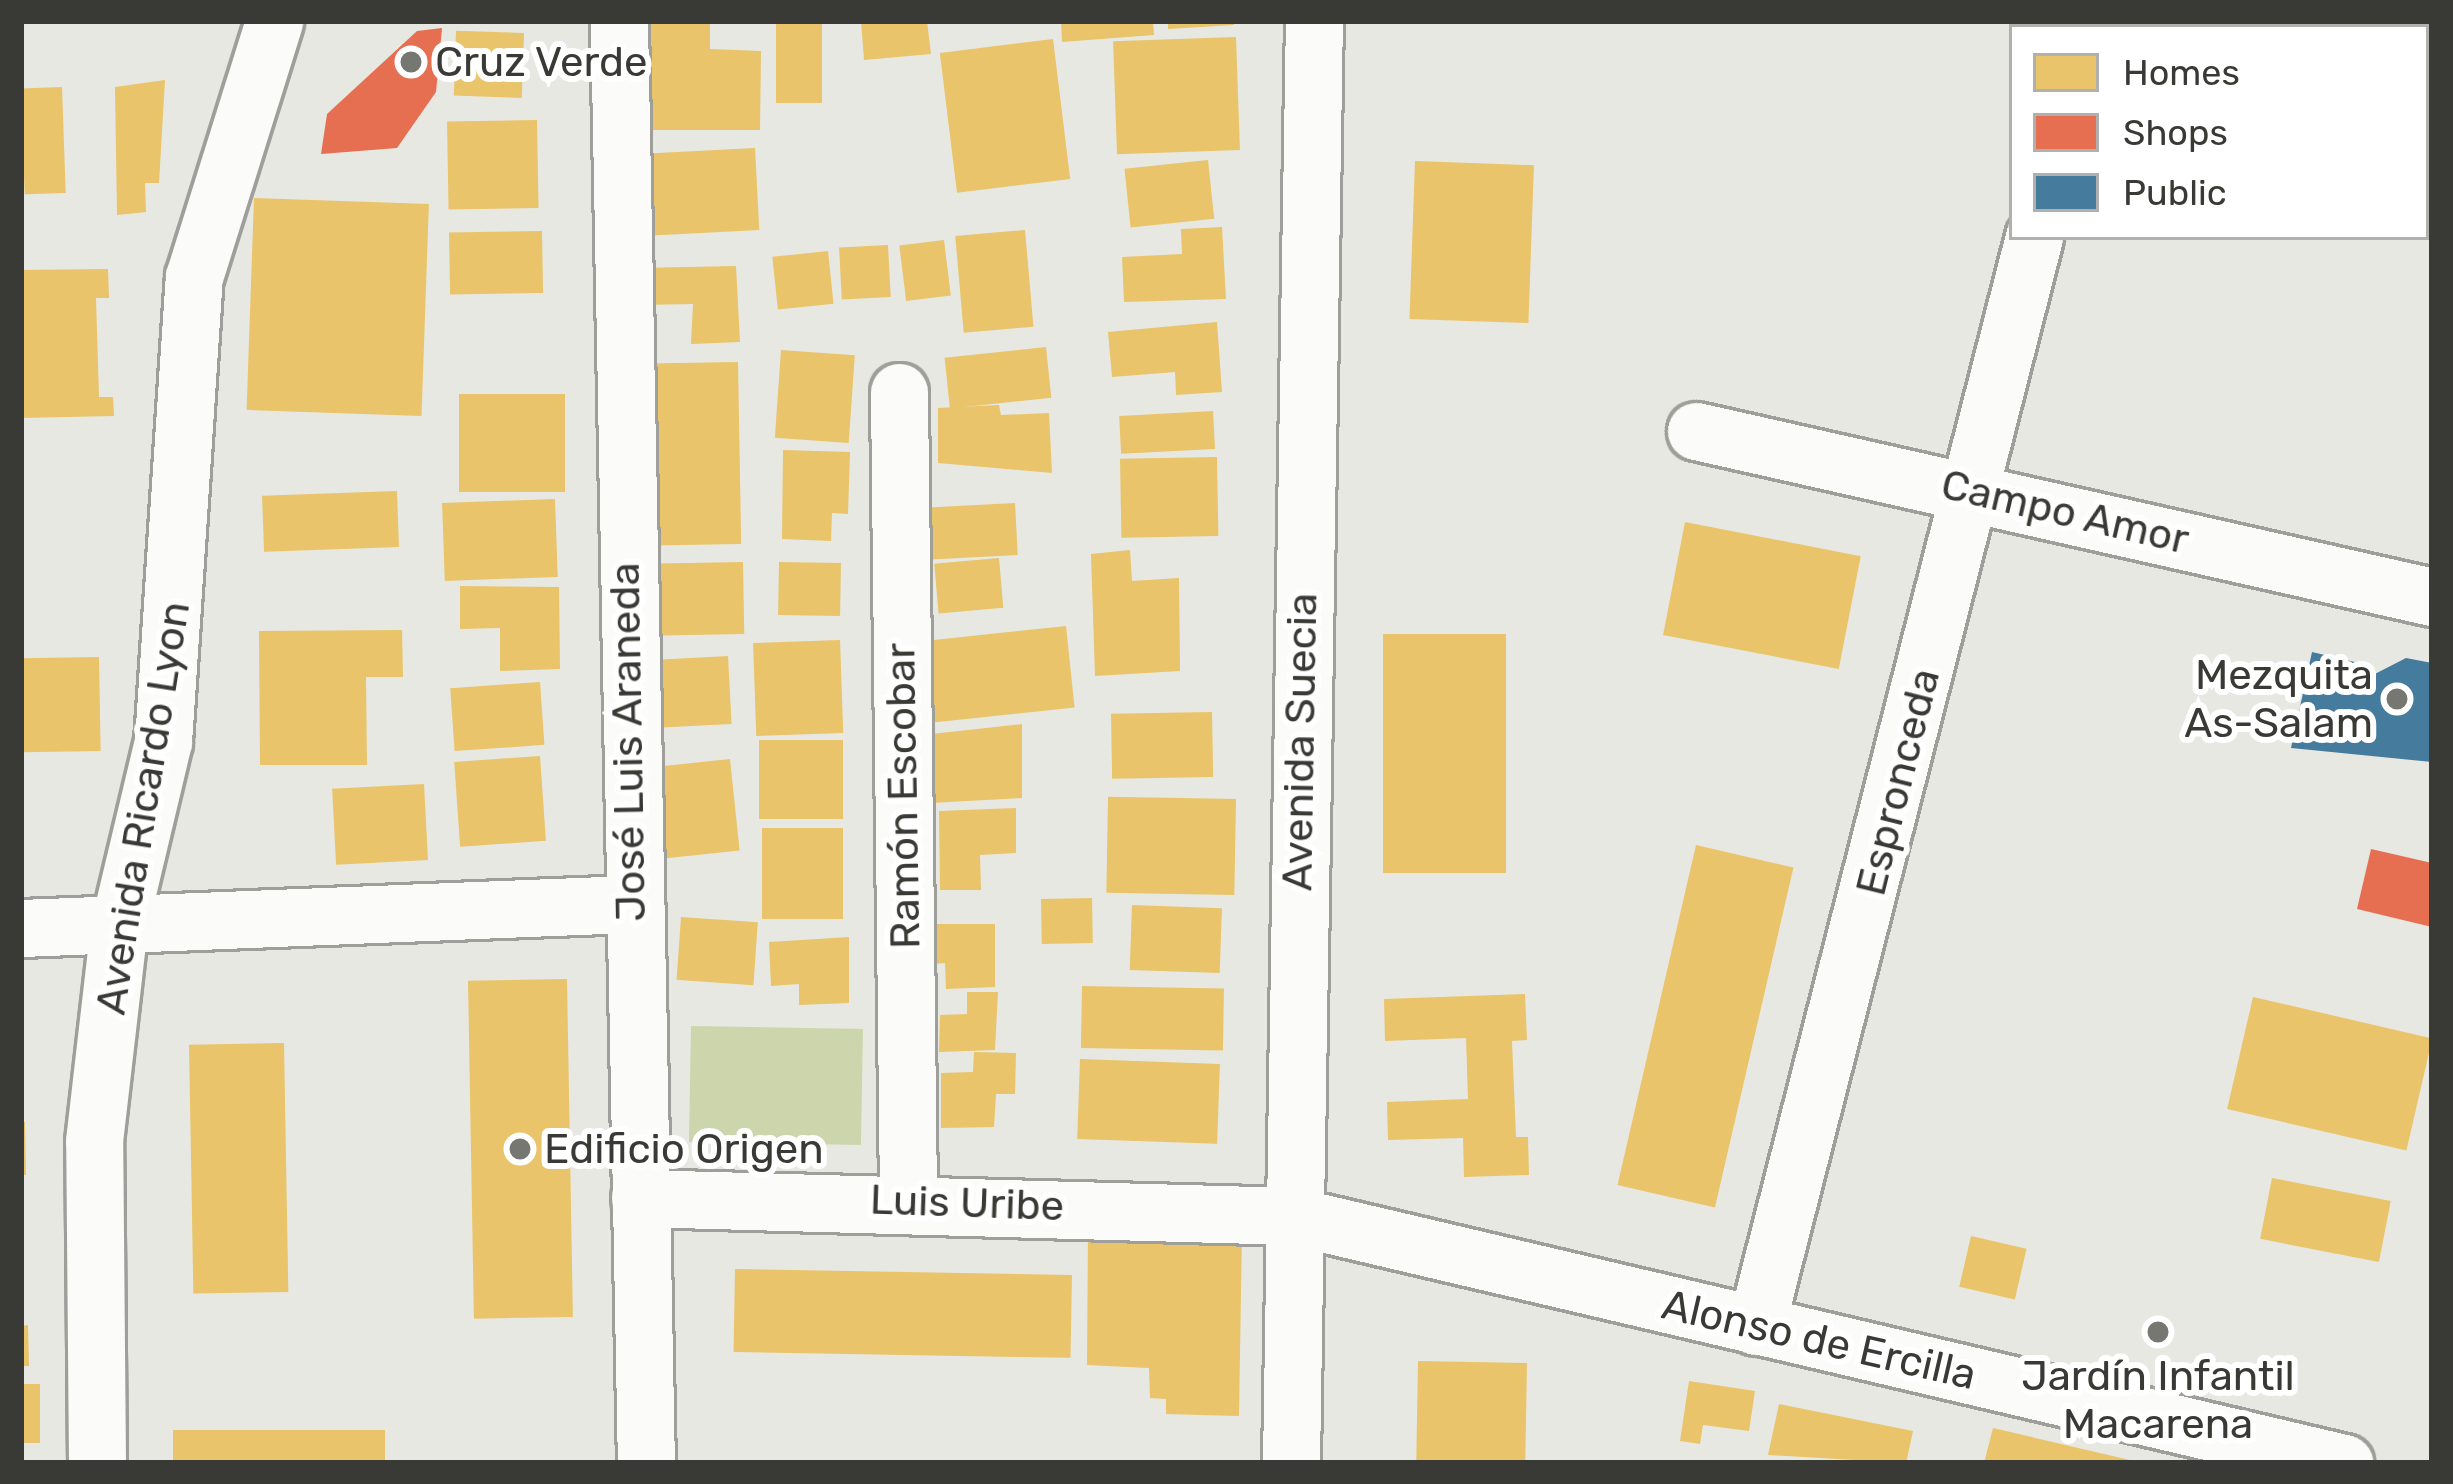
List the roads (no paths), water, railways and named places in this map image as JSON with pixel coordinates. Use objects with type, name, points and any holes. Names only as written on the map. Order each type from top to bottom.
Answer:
[{"type":"street","name":"Avenida Ricardo Lyon","points":[[98,1463],[94,1141],[118,926],[163,741],[194,278],[274,21]]},
{"type":"street","name":"José Luis Araneda","points":[[619,21],[629,904],[646,1463]]},
{"type":"street","name":"Avenida Suecia","points":[[1291,1463],[1314,21]]},
{"type":"street","name":"Espronceda","points":[[1756,1326],[1904,772],[1965,488],[2033,240]]},
{"type":"street","name":"Ramón Escobar","points":[[899,392],[908,1201]]},
{"type":"street","name":"Campo Amor","points":[[1696,431],[2432,597]]},
{"type":"street","points":[[21,928],[629,904]]},
{"type":"street","name":"Luis Uribe","points":[[640,1198],[908,1201],[1293,1216]]},
{"type":"street","name":"Alonso de Ercilla","points":[[1293,1216],[2344,1463]]},
{"type":"place","name":"Cruz Verde","points":[[411,62]]},
{"type":"place","name":"Mezquita As-Salam","points":[[2397,699]]},
{"type":"place","name":"Edificio Origen","points":[[520,1149]]},
{"type":"place","name":"Jardín Infantil Macarena","points":[[2158,1332]]}]
